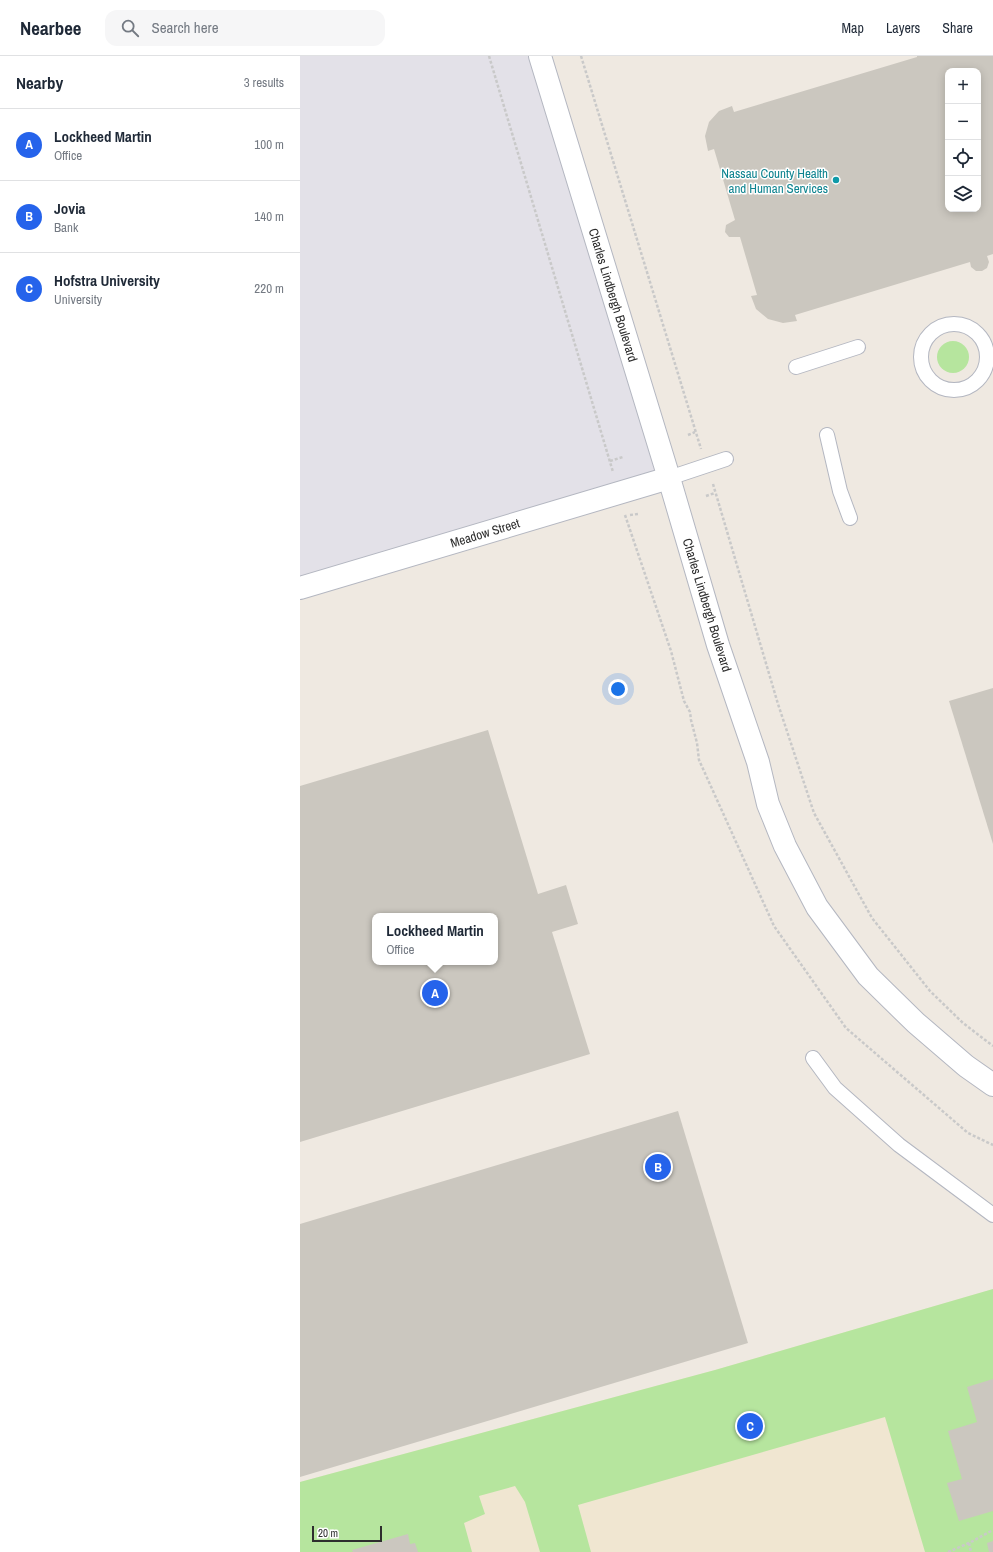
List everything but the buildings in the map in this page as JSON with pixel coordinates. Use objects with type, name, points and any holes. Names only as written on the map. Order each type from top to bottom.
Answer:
[{"type":"street","name":"Charles Lindbergh Boulevard","points":[[540,56],[669,478],[718,645],[758,762],[768,804],[785,846],[817,907],[868,976],[966,1066],[993,1085]]},
{"type":"street","name":"Meadow Street","points":[[300,588],[669,478]]},
{"type":"lane","points":[[948,324],[959,324],[978,334],[984,344],[987,354],[986,365],[982,375],[975,383],[965,388],[954,390],[943,388],[934,383],[926,376],[922,366],[921,355],[923,344],[929,335],[938,328],[948,324]]},
{"type":"lane","points":[[796,367],[858,347]]},
{"type":"lane","points":[[827,435],[840,491],[850,518]]},
{"type":"lane","points":[[669,478],[726,459]]},
{"type":"lane","points":[[813,1058],[835,1088],[893,1139],[993,1215]]},
{"type":"path","points":[[489,56],[610,461],[618,493],[671,651],[684,701],[690,712],[699,760],[774,926],[846,1028],[968,1133],[993,1145]]},
{"type":"path","points":[[581,56],[674,362],[690,408],[695,432],[707,466],[778,704],[814,812],[872,918],[930,991],[963,1023],[993,1046]]},
{"type":"path","points":[[688,435],[695,432]]},
{"type":"path","points":[[610,461],[622,457]]},
{"type":"path","points":[[706,496],[715,493]]},
{"type":"path","points":[[948,1552],[993,1530]]},
{"type":"path","points":[[969,1543],[971,1552]]},
{"type":"shaded area","points":[[300,56],[535,56],[662,474],[300,582]]},
{"type":"shaded area","points":[[993,1289],[993,1552],[300,1552],[300,1482],[715,1370]]},
{"type":"green space","points":[[953,341],[959,342],[966,348],[969,357],[968,363],[962,370],[953,373],[947,372],[940,366],[937,357],[938,351],[944,344]]},
{"type":"green space","points":[[993,1289],[993,1552],[925,1552],[885,1417],[578,1505],[591,1552],[540,1552],[525,1502],[515,1486],[479,1496],[485,1514],[464,1523],[472,1552],[300,1552],[300,1482],[715,1370]]},
{"type":"place","name":"Nassau County Health and Human Services","points":[[836,180]]},
{"type":"place","name":"Lockheed Martin","points":[[435,993]]},
{"type":"place","name":"Jovia","points":[[658,1167]]},
{"type":"place","name":"Hofstra University","points":[[750,1426]]}]
